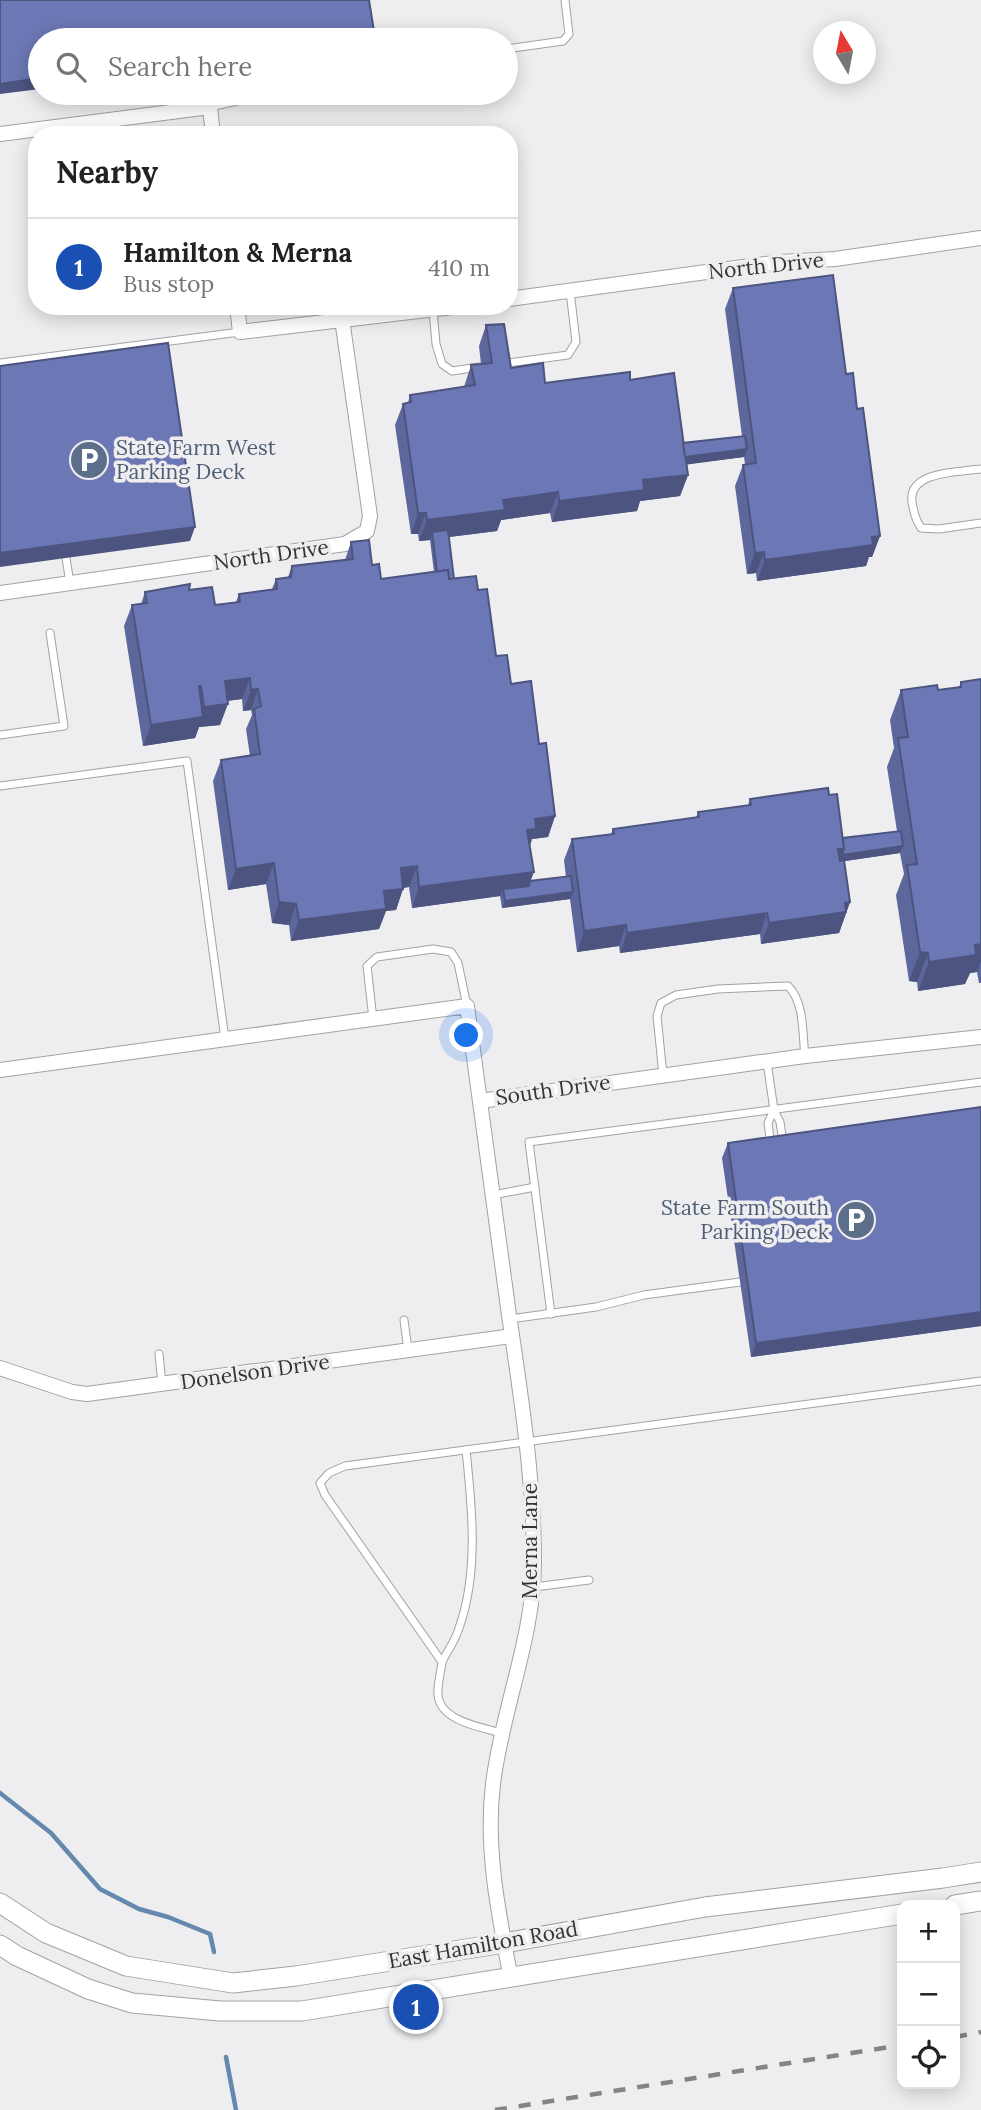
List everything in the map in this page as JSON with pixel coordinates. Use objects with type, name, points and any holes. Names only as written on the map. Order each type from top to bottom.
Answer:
[{"type":"main road","name":"East Hamilton Road","points":[[0,1903],[47,1933],[126,1966],[233,1983],[296,1976],[504,1943],[705,1907],[981,1872]]},
{"type":"main road","points":[[960,1904],[981,1901]]},
{"type":"main road","name":"East Hamilton Road","points":[[0,1945],[17,1956],[88,1989],[132,2003],[220,2011],[302,2011],[897,1915]]},
{"type":"street","points":[[62,126],[210,107],[213,126]]},
{"type":"street","points":[[0,134],[28,130]]},
{"type":"street","name":"North Drive","points":[[518,298],[780,262],[835,259],[981,238]]},
{"type":"street","points":[[238,315],[240,332],[382,315]]},
{"type":"street","name":"North Drive","points":[[0,593],[345,544],[367,531],[370,516],[342,319]]},
{"type":"street","points":[[0,1070],[467,1006]]},
{"type":"street","name":"South Drive","points":[[467,1006],[480,1101],[805,1056],[981,1037]]},
{"type":"street","name":"Merna Lane","points":[[480,1101],[527,1441],[534,1523],[534,1587],[526,1632],[501,1733],[492,1786],[491,1829],[497,1898],[511,1979]]},
{"type":"street","name":"Donelson Drive","points":[[0,1368],[72,1392],[87,1394],[512,1336]]},
{"type":"lane","points":[[518,47],[563,41],[569,34],[565,0]]},
{"type":"lane","points":[[210,107],[219,105]]},
{"type":"lane","points":[[500,364],[568,355],[576,342],[570,290]]},
{"type":"lane","points":[[433,315],[436,344],[442,364],[452,370],[482,367]]},
{"type":"lane","points":[[0,363],[134,350],[240,332]]},
{"type":"lane","points":[[981,469],[930,477],[916,483],[911,493],[914,517],[921,528],[939,529],[981,523]]},
{"type":"lane","points":[[66,558],[70,583]]},
{"type":"lane","points":[[0,735],[64,726],[50,634]]},
{"type":"lane","points":[[0,786],[187,761],[225,1039]]},
{"type":"lane","points":[[373,1018],[367,966],[377,957],[433,949],[451,952],[458,962],[467,1006]]},
{"type":"lane","points":[[663,1075],[657,1016],[661,1003],[676,995],[718,989],[788,986],[795,993],[800,1008],[805,1056]]},
{"type":"lane","points":[[766,1061],[784,1149]]},
{"type":"lane","points":[[551,1314],[529,1142],[981,1082]]},
{"type":"lane","points":[[772,1151],[768,1123],[774,1110]]},
{"type":"lane","points":[[493,1195],[535,1187]]},
{"type":"lane","points":[[510,1319],[596,1307],[643,1295],[740,1282]]},
{"type":"lane","points":[[404,1320],[408,1351]]},
{"type":"lane","points":[[159,1354],[162,1385]]},
{"type":"lane","points":[[442,1662],[325,1496],[320,1483],[329,1473],[345,1466],[981,1381]]},
{"type":"lane","points":[[466,1450],[472,1500],[470,1583],[459,1629],[442,1662],[438,1696],[444,1709],[457,1719],[501,1733]]},
{"type":"lane","points":[[534,1587],[589,1580]]},
{"type":"building","points":[[0,0],[369,0],[374,28],[28,28],[28,80],[0,84]]},
{"type":"building","points":[[833,275],[846,374],[853,373],[857,409],[863,408],[880,536],[872,537],[873,545],[765,560],[764,552],[755,553],[743,465],[756,463],[733,288]]},
{"type":"building","points":[[504,324],[511,368],[543,363],[545,383],[630,372],[630,380],[674,373],[688,475],[643,480],[644,490],[559,501],[558,492],[503,500],[505,510],[427,520],[426,513],[418,513],[403,404],[411,402],[410,395],[475,385],[471,365],[492,363],[486,325]]},
{"type":"building","name":"State Farm West Parking Deck","points":[[168,343],[195,527],[0,553],[0,366]]},
{"type":"building","points":[[745,436],[747,449],[685,457],[683,443]]},
{"type":"building","points":[[448,530],[454,579],[449,579],[448,570],[437,572],[432,532]]},
{"type":"building","points":[[369,540],[372,565],[379,564],[381,579],[448,570],[449,579],[476,576],[478,590],[487,589],[496,656],[507,655],[511,684],[531,681],[539,744],[546,743],[555,816],[535,819],[536,829],[527,830],[534,872],[419,887],[417,866],[401,868],[403,889],[384,891],[386,909],[299,920],[296,904],[279,902],[274,863],[236,869],[221,760],[260,754],[254,709],[261,706],[258,689],[251,690],[250,678],[225,681],[228,704],[204,707],[199,686],[203,717],[151,725],[132,605],[147,603],[145,592],[190,584],[189,590],[212,587],[215,605],[240,602],[239,594],[277,589],[276,579],[291,577],[292,566],[353,559],[351,542]]},
{"type":"building","points":[[981,679],[981,944],[975,945],[976,955],[929,962],[928,953],[920,952],[907,865],[917,864],[898,738],[908,737],[901,690],[937,685],[938,690],[961,687],[961,682]]},
{"type":"building","points":[[828,788],[829,795],[837,794],[844,849],[838,849],[840,861],[844,860],[850,902],[845,903],[846,912],[769,923],[767,913],[627,933],[626,925],[584,931],[572,839],[614,834],[613,829],[699,817],[698,812],[751,805],[750,799]]},
{"type":"building","points":[[901,831],[903,846],[842,855],[843,838]]},
{"type":"building","points":[[571,876],[573,892],[505,901],[503,889],[529,886],[530,881]]},
{"type":"building","name":"State Farm South Parking Deck","points":[[981,1107],[981,1312],[756,1343],[728,1143]]},
{"type":"waterway","points":[[0,1793],[51,1833],[100,1889],[139,1909],[210,1934],[214,1952]]},
{"type":"waterway","points":[[226,2057],[236,2110]]},
{"type":"railway","points":[[960,2036],[981,2032]]},
{"type":"railway","points":[[495,2110],[897,2046]]},
{"type":"place","name":"State Farm West Parking Deck","points":[[89,460]]},
{"type":"place","name":"State Farm South Parking Deck","points":[[856,1220]]},
{"type":"place","name":"Hamilton & Merna","points":[[416,2007]]}]
